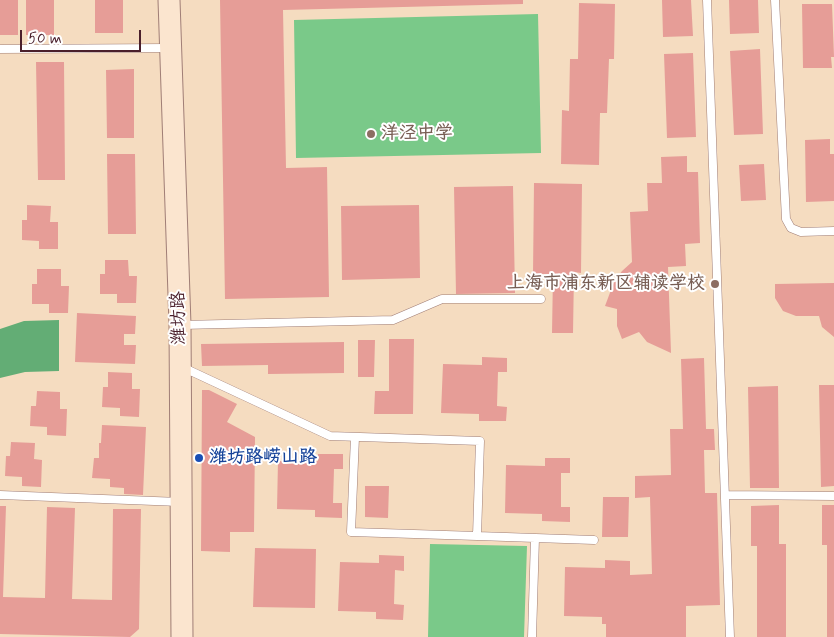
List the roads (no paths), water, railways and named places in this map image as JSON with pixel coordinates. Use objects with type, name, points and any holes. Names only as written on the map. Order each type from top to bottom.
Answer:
[{"type":"street","name":"潍坊路","points":[[169,0],[180,325],[182,637]]},
{"type":"lane","points":[[707,0],[714,147],[730,637]]},
{"type":"lane","points":[[775,0],[786,219],[791,228],[800,232],[834,232]]},
{"type":"lane","points":[[0,49],[171,48]]},
{"type":"lane","points":[[180,325],[394,320],[442,299],[541,298]]},
{"type":"lane","points":[[180,366],[330,436],[480,441],[477,536]]},
{"type":"lane","points":[[354,437],[352,532],[594,540]]},
{"type":"lane","points":[[725,494],[834,496]]},
{"type":"lane","points":[[0,495],[182,502]]},
{"type":"lane","points":[[532,637],[535,538]]},
{"type":"place","name":"洋泾中学","points":[[371,134]]},
{"type":"place","name":"上海市浦东新区辅读学校","points":[[715,284]]},
{"type":"place","name":"潍坊路崂山路","points":[[199,458]]}]
